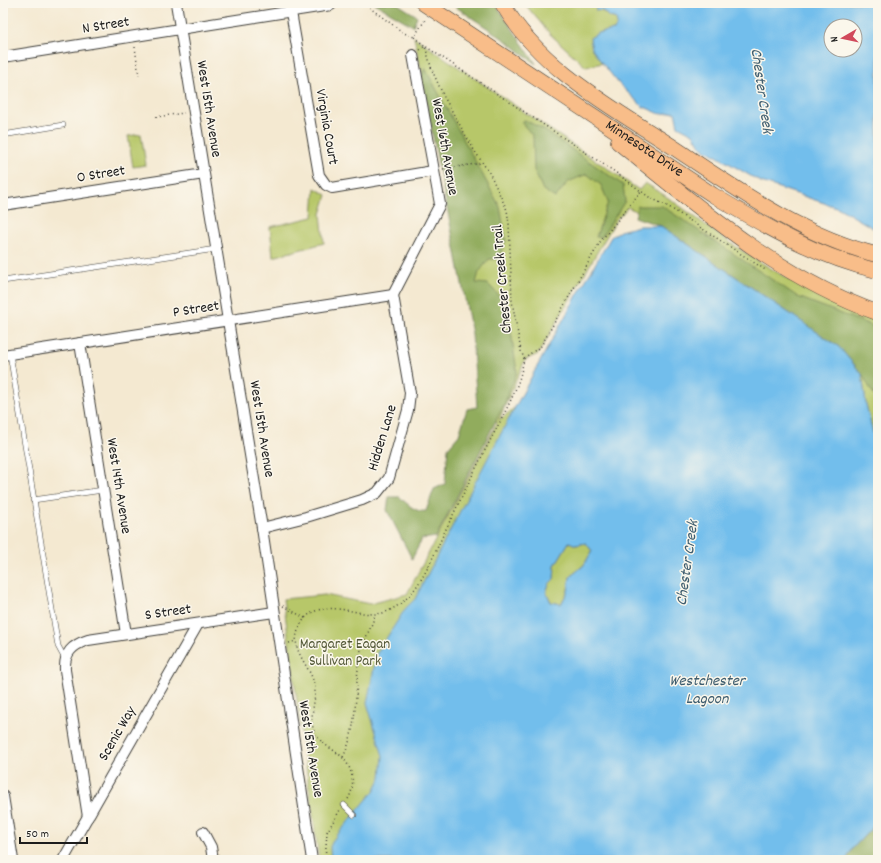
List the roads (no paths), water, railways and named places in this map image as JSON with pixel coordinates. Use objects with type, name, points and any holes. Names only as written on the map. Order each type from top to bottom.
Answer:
[{"type":"main road","name":"Minnesota Drive","points":[[423,3],[713,195],[759,223],[805,247],[850,264],[878,271]]},
{"type":"main road","name":"Minnesota Drive","points":[[502,3],[526,36],[553,64],[590,93],[747,197],[811,232],[863,252],[878,255]]},
{"type":"main road","points":[[561,95],[679,191],[782,267],[846,301],[878,313]]},
{"type":"street","name":"West 15th Avenue","points":[[176,3],[262,528],[312,860]]},
{"type":"street","name":"N Street","points":[[3,57],[331,5]]},
{"type":"street","name":"Virginia Court","points":[[291,12],[319,175],[326,185],[332,188],[433,171]]},
{"type":"street","name":"West 16th Avenue","points":[[393,295],[440,204],[413,55]]},
{"type":"street","name":"O Street","points":[[3,205],[204,174]]},
{"type":"street","name":"P Street","points":[[6,354],[393,295]]},
{"type":"street","name":"Hidden Lane","points":[[262,528],[362,500],[377,493],[389,478],[408,410],[410,393],[393,295]]},
{"type":"street","name":"West 14th Avenue","points":[[80,343],[126,634]]},
{"type":"street","name":"S Street","points":[[67,655],[76,643],[88,640],[198,624],[274,609]]},
{"type":"street","name":"Scenic Way","points":[[63,860],[198,624]]},
{"type":"street","points":[[67,655],[88,817]]},
{"type":"street","points":[[3,796],[13,860]]},
{"type":"street","points":[[203,832],[211,847],[213,860]]},
{"type":"lane","points":[[3,135],[63,125]]},
{"type":"lane","points":[[3,281],[216,249]]},
{"type":"lane","points":[[6,354],[58,646],[67,655]]},
{"type":"lane","points":[[33,500],[103,490]]},
{"type":"lane","points":[[344,805],[354,815]]},
{"type":"water","name":"Chester Creek","points":[[595,3],[878,3],[878,231],[839,208],[761,182],[701,147],[693,134],[678,126],[675,112],[660,114],[642,106],[620,85],[592,49],[590,38],[598,33],[614,30],[617,25],[616,19],[608,16],[602,10],[596,11]]},
{"type":"water","name":"Westchester Lagoon","points":[[639,226],[661,226],[839,347],[862,374],[866,404],[873,433],[878,436],[878,821],[853,848],[846,860],[449,860],[442,858],[440,860],[331,860],[330,847],[333,840],[374,791],[381,777],[383,756],[367,703],[377,653],[405,609],[415,599],[486,462],[585,281],[611,237],[620,231]],"holes":[[[569,542],[576,545],[586,543],[592,551],[584,565],[570,577],[568,591],[561,604],[551,602],[546,592],[549,584],[554,579],[555,565]]]},
{"type":"park label","name":"Margaret Eagan Sullivan Park","points":[[345,654]]}]
